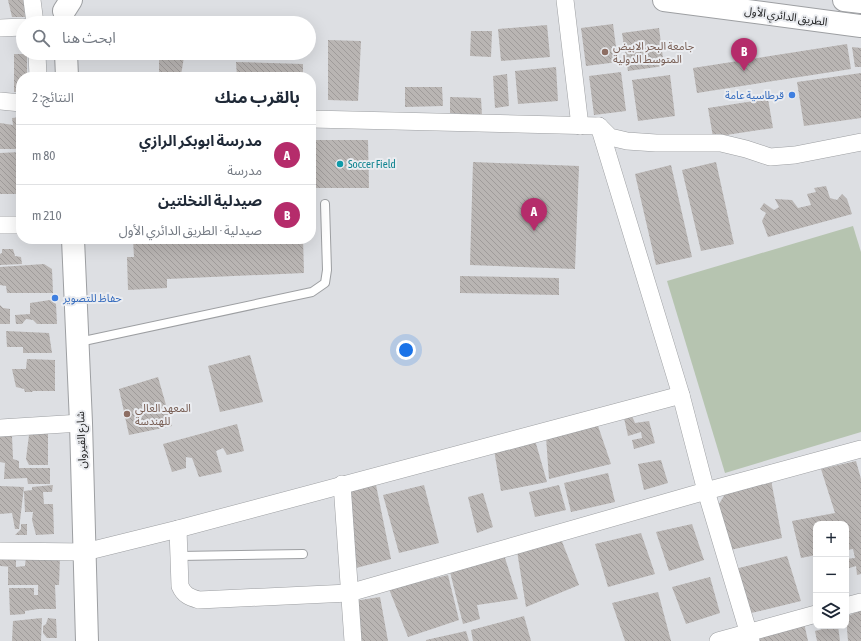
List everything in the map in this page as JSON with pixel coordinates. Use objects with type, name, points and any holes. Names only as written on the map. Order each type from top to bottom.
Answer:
[{"type":"main road","name":"الطريق الدائري الأول","points":[[664,0],[861,26]]},
{"type":"main road","points":[[844,0],[861,2]]},
{"type":"main road","points":[[66,60],[67,72]]},
{"type":"main road","name":"شارع القيروان","points":[[73,244],[81,423],[87,641]]},
{"type":"street","points":[[32,0],[34,16]]},
{"type":"street","points":[[565,0],[580,126]]},
{"type":"street","points":[[0,28],[16,27]]},
{"type":"street","points":[[37,60],[38,72]]},
{"type":"street","points":[[0,101],[16,103]]},
{"type":"street","points":[[316,119],[599,126],[610,137],[627,141],[656,143],[721,143],[770,156],[794,155],[861,142]]},
{"type":"street","points":[[599,126],[681,394],[706,491],[750,637]]},
{"type":"street","points":[[0,225],[16,225]]},
{"type":"street","points":[[0,551],[85,552],[178,529],[681,394]]},
{"type":"street","points":[[0,428],[81,423]]},
{"type":"street","points":[[178,529],[180,586],[183,593],[189,597],[199,600],[349,593],[706,491],[861,449]]},
{"type":"street","points":[[342,484],[353,641]]},
{"type":"street","points":[[849,605],[861,602]]},
{"type":"street","points":[[718,641],[750,637],[813,615]]},
{"type":"lane","points":[[78,342],[312,292],[325,283],[327,270],[325,204]]},
{"type":"lane","points":[[179,556],[304,554]]},
{"type":"green space","points":[[853,226],[861,252],[861,432],[725,473],[667,281]]},
{"type":"building","points":[[8,0],[24,0],[25,16],[12,17]]},
{"type":"building","points":[[613,24],[618,62],[586,66],[581,28]]},
{"type":"building","points":[[547,25],[550,57],[501,61],[498,29]]},
{"type":"building","points":[[659,28],[664,66],[628,71],[622,33]]},
{"type":"building","points":[[471,31],[492,31],[491,57],[470,56]]},
{"type":"building","points":[[328,40],[361,41],[358,101],[328,100]]},
{"type":"building","points":[[847,44],[851,69],[697,93],[693,68]]},
{"type":"building","points":[[852,47],[861,48],[861,67],[855,67]]},
{"type":"building","points":[[14,54],[16,54],[16,60],[27,60],[27,72],[16,72],[16,92],[14,92]]},
{"type":"building","points":[[159,60],[184,60],[182,72],[159,72]]},
{"type":"building","points":[[236,62],[303,64],[303,72],[237,72]]},
{"type":"building","points":[[556,67],[558,101],[518,104],[515,71]]},
{"type":"building","points":[[621,72],[626,111],[594,115],[589,76]]},
{"type":"building","points":[[861,73],[861,118],[804,126],[797,82]]},
{"type":"building","points":[[507,74],[509,106],[495,108],[493,76]]},
{"type":"building","points":[[670,75],[675,116],[638,121],[632,80]]},
{"type":"building","points":[[405,87],[442,87],[443,106],[405,107]]},
{"type":"building","points":[[450,97],[481,98],[482,116],[450,113]]},
{"type":"building","points":[[768,99],[773,128],[713,137],[708,108]]},
{"type":"building","points":[[12,118],[16,118],[16,149],[0,149],[0,123],[13,125]]},
{"type":"building","name":"Soccer Field","points":[[316,140],[368,140],[369,188],[316,188]]},
{"type":"building","points":[[16,152],[16,194],[0,194],[0,153]]},
{"type":"building","points":[[473,162],[579,166],[575,269],[470,265]]},
{"type":"building","points":[[716,162],[734,244],[701,251],[682,170]]},
{"type":"building","points":[[671,165],[692,257],[656,265],[635,174]]},
{"type":"building","points":[[826,186],[830,198],[837,200],[842,194],[847,199],[852,214],[768,237],[762,221],[766,213],[760,209],[764,203],[774,210],[779,207],[775,199],[792,200],[798,208],[811,205],[807,194],[816,192],[814,188]]},
{"type":"building","points":[[133,244],[303,244],[304,273],[167,279],[167,288],[128,290],[127,257],[134,257]]},
{"type":"building","points":[[2,249],[13,249],[15,256],[21,257],[22,264],[0,265],[0,254],[2,253]]},
{"type":"building","points":[[44,264],[52,269],[53,293],[7,293],[6,286],[0,285],[0,267]]},
{"type":"building","points":[[460,276],[559,278],[559,295],[460,293]]},
{"type":"building","points":[[50,300],[56,304],[57,324],[37,324],[33,320],[26,319],[22,324],[16,324],[15,315],[30,314],[30,303]]},
{"type":"building","points":[[0,305],[3,308],[10,309],[10,324],[0,324]]},
{"type":"building","points":[[6,331],[49,333],[52,353],[23,353],[23,347],[7,347]]},
{"type":"building","points":[[250,355],[263,402],[220,412],[208,366]]},
{"type":"building","points":[[27,359],[55,360],[55,391],[25,392],[24,389],[16,387],[12,369],[26,369]]},
{"type":"building","points":[[158,377],[172,426],[129,435],[119,389]]},
{"type":"building","points":[[632,416],[635,423],[649,421],[655,443],[634,449],[632,440],[642,438],[641,432],[628,436],[624,418]]},
{"type":"building","points":[[597,423],[611,464],[549,479],[546,437]]},
{"type":"building","points":[[237,424],[244,451],[227,455],[223,448],[216,451],[222,472],[199,477],[192,458],[186,457],[186,468],[172,472],[163,444]]},
{"type":"building","points":[[48,433],[48,465],[29,465],[26,459],[29,435]]},
{"type":"building","points":[[0,436],[12,436],[13,459],[19,461],[19,468],[50,468],[50,484],[28,484],[27,478],[4,479],[5,463],[0,462]]},
{"type":"building","points":[[535,440],[547,482],[501,491],[494,450]]},
{"type":"building","points":[[661,460],[668,483],[644,490],[638,464]]},
{"type":"building","points":[[856,461],[861,479],[861,574],[857,575],[856,566],[849,568],[849,559],[855,558],[853,549],[849,550],[849,521],[813,521],[813,556],[801,558],[792,521],[835,513],[821,469]]},
{"type":"building","points":[[608,473],[615,502],[571,512],[564,483]]},
{"type":"building","points":[[771,480],[782,538],[726,551],[713,514],[728,489]]},
{"type":"building","points":[[53,485],[52,492],[43,492],[44,504],[53,504],[54,534],[36,535],[32,520],[33,512],[25,512],[24,491],[32,490],[32,487]]},
{"type":"building","points":[[376,485],[391,559],[352,569],[345,492]]},
{"type":"building","points":[[424,485],[439,543],[399,553],[383,495]]},
{"type":"building","points":[[559,485],[566,510],[535,517],[529,492]]},
{"type":"building","points":[[0,486],[24,487],[19,529],[15,529],[12,513],[0,514]]},
{"type":"building","points":[[483,493],[493,527],[477,533],[468,497]]},
{"type":"building","points":[[21,524],[27,524],[27,535],[15,535],[21,529]]},
{"type":"building","points":[[692,524],[704,560],[669,571],[656,532]]},
{"type":"building","points":[[641,533],[655,574],[608,587],[595,544]]},
{"type":"building","points":[[561,539],[579,585],[526,607],[517,551]]},
{"type":"building","points":[[504,555],[518,599],[477,605],[480,619],[463,624],[449,568]]},
{"type":"building","points":[[26,556],[60,557],[59,585],[55,585],[56,609],[38,609],[25,611],[25,614],[10,615],[9,588],[34,588],[34,595],[38,595],[38,585],[8,585],[8,567],[13,567],[0,566],[0,560],[16,560],[16,567],[25,566]]},
{"type":"building","points":[[787,556],[801,601],[747,614],[735,569]]},
{"type":"building","points":[[448,575],[459,620],[408,637],[389,589]]},
{"type":"building","points":[[710,577],[720,613],[686,624],[672,587]]},
{"type":"building","points":[[658,592],[671,641],[625,641],[612,603]]},
{"type":"building","points":[[380,597],[388,641],[356,641],[354,601]]},
{"type":"building","points":[[861,610],[861,641],[848,641],[847,629],[849,629],[849,616]]},
{"type":"building","points":[[524,616],[531,641],[473,641],[471,630]]},
{"type":"building","points":[[42,618],[41,641],[12,641],[13,621]]},
{"type":"building","points":[[48,618],[56,619],[57,638],[47,638],[43,633],[43,626],[46,624]]},
{"type":"building","points":[[804,623],[808,641],[757,641],[757,636]]},
{"type":"building","points":[[823,629],[838,629],[840,641],[817,641],[815,631]]},
{"type":"building","points":[[466,631],[469,641],[426,641],[426,640]]},
{"type":"place","name":"جامعة البحر الابيض المتوسط الدولية","points":[[605,52]]},
{"type":"place","name":"صيدلية النخلتين","points":[[744,71]]},
{"type":"place","name":"قرطاسية عامة","points":[[792,95]]},
{"type":"place","name":"Soccer Field","points":[[340,164]]},
{"type":"place","name":"مدرسة ابوبكر الرازي","points":[[534,231]]},
{"type":"place","name":"حفاظ للتصوير","points":[[55,298]]},
{"type":"place","name":"المعهد العالي للهندسة","points":[[127,414]]}]
